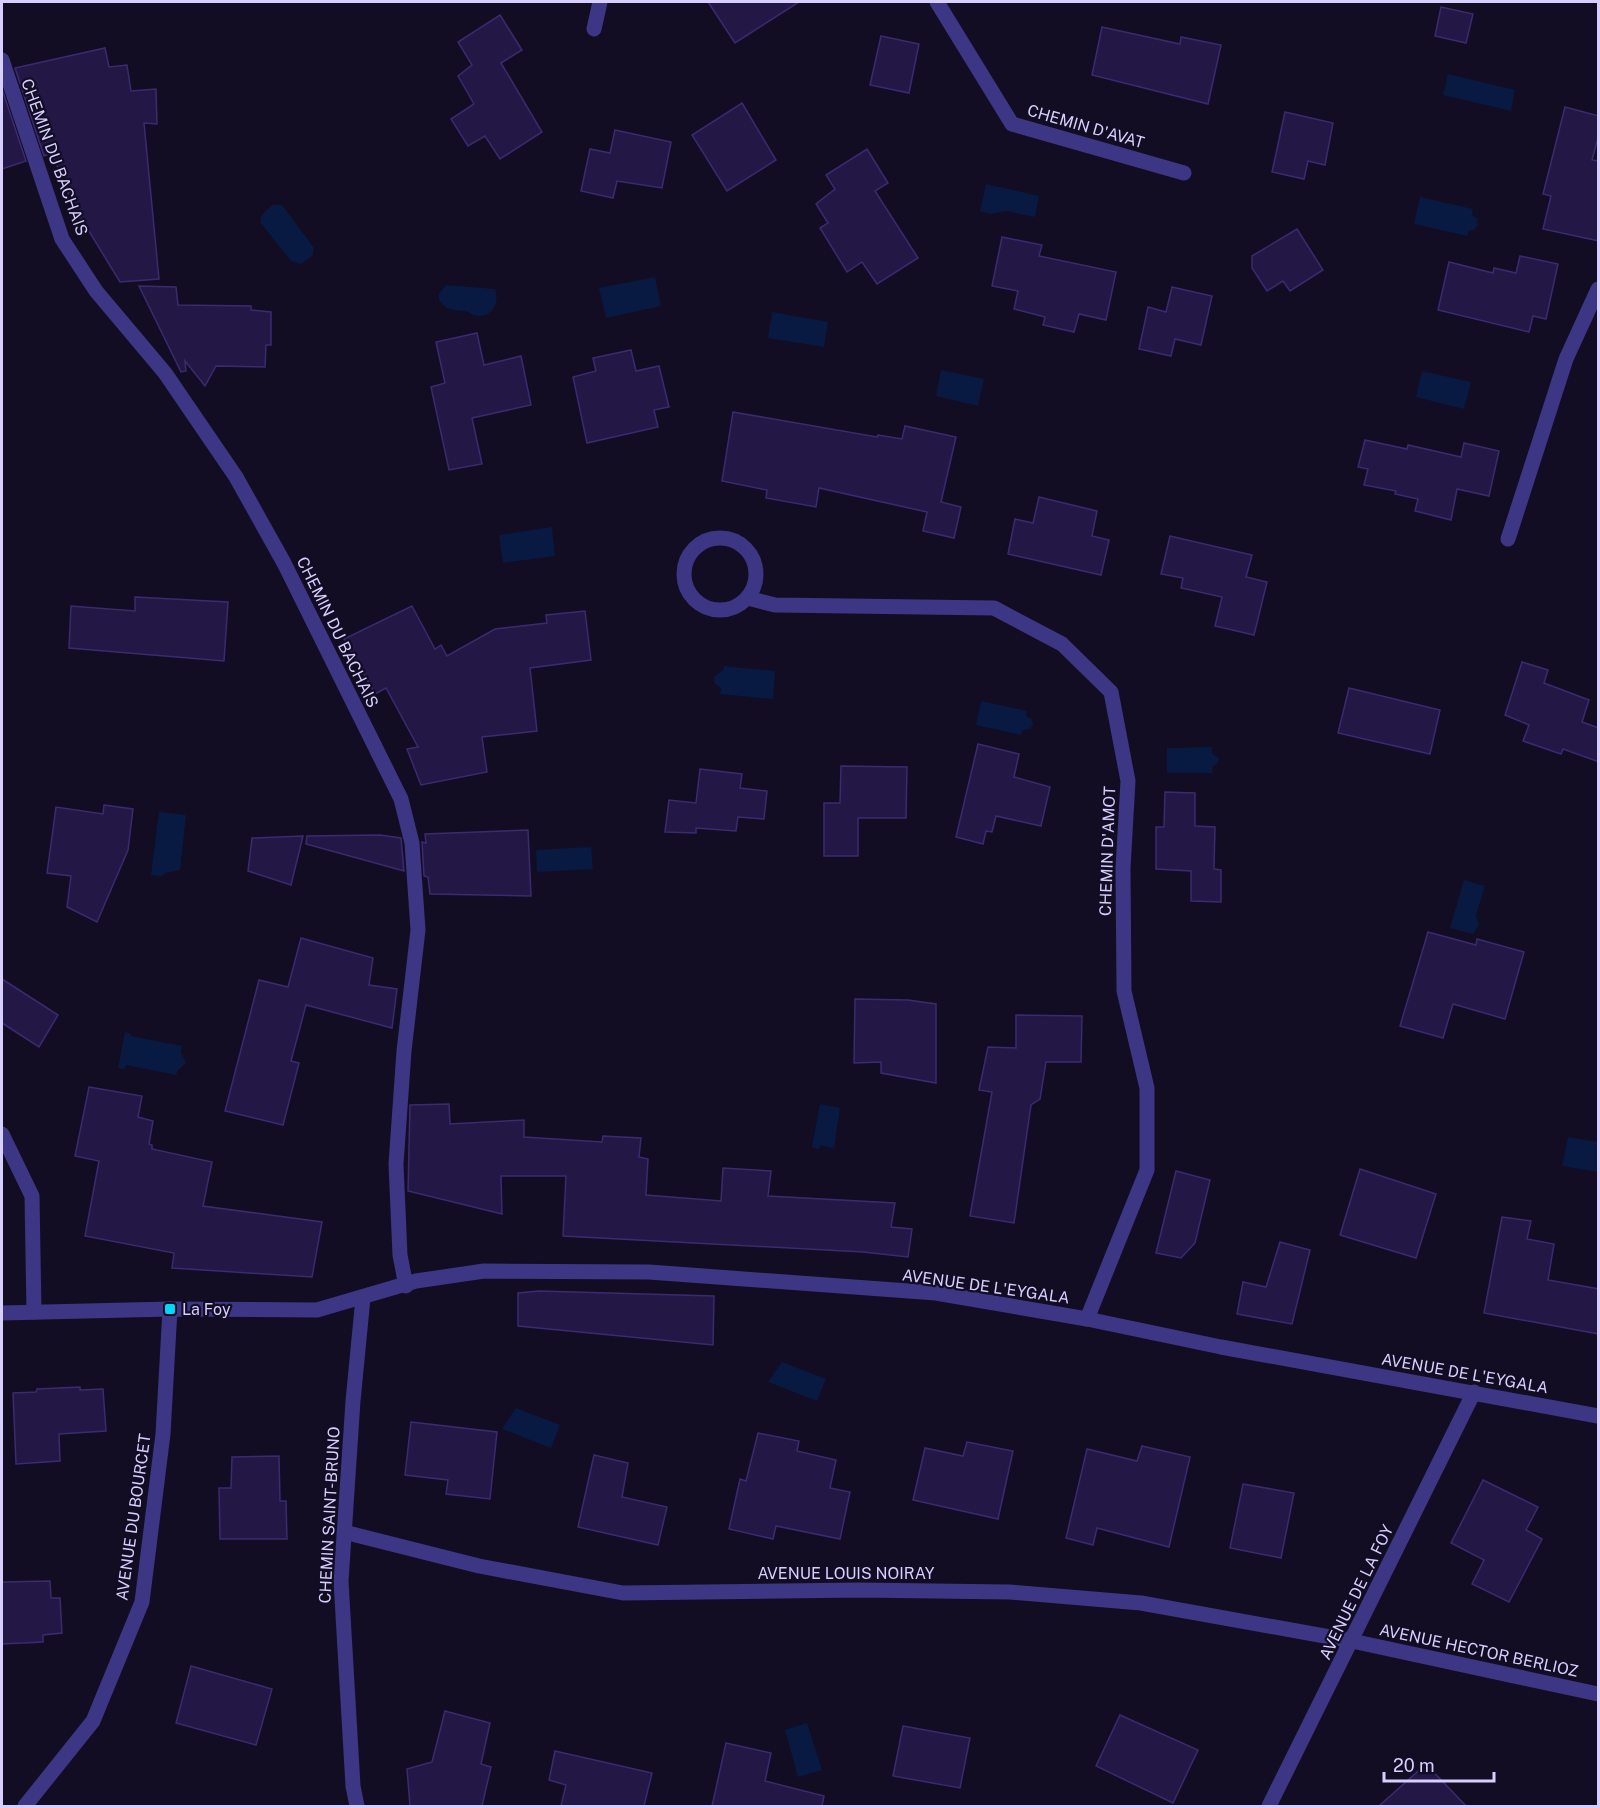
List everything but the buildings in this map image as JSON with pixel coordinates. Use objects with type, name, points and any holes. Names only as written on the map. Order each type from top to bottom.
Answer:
[{"type":"street","points":[[594,29],[600,2]]},
{"type":"street","name":"CHEMIN D'AVAT","points":[[937,2],[1012,124],[1184,173]]},
{"type":"street","name":"CHEMIN DU BACHAIS","points":[[2,60],[62,239],[96,291],[165,373],[236,477],[284,563],[401,799],[412,843],[418,930],[404,1050],[396,1164],[400,1255],[406,1286]]},
{"type":"street","points":[[1509,539],[1566,360],[1599,289]]},
{"type":"street","points":[[721,538],[735,542],[747,550],[755,563],[756,578],[748,598],[731,609],[718,611],[705,607],[693,599],[686,587],[683,573],[687,559],[695,548],[707,541],[721,538]]},
{"type":"street","name":"CHEMIN D'AMOT","points":[[748,598],[775,605],[994,608],[1062,644],[1111,692],[1128,781],[1122,868],[1124,991],[1147,1088],[1147,1170],[1087,1319]]},
{"type":"street","points":[[2,1134],[32,1196],[34,1312]]},
{"type":"street","name":"AVENUE DE L'EYGALA","points":[[2,1313],[170,1308],[317,1310],[406,1286],[416,1281],[484,1271],[649,1272],[936,1293],[1087,1319],[1221,1347],[1599,1416]]},
{"type":"street","name":"CHEMIN SAINT-BRUNO","points":[[357,1806],[353,1786],[346,1696],[341,1581],[353,1401],[363,1298]]},
{"type":"street","name":"AVENUE DU BOURCET","points":[[25,1806],[93,1721],[142,1602],[163,1434],[170,1308]]},
{"type":"street","name":"AVENUE DE LA FOY","points":[[1269,1806],[1474,1392]]},
{"type":"street","name":"AVENUE LOUIS NOIRAY","points":[[344,1532],[479,1566],[623,1593],[858,1590],[1010,1592],[1141,1603],[1352,1641]]},
{"type":"street","name":"AVENUE HECTOR BERLIOZ","points":[[1352,1641],[1599,1694]]},
{"type":"water","points":[[1448,74],[1515,90],[1511,111],[1443,95]]},
{"type":"water","points":[[986,184],[1039,196],[1035,217],[1006,211],[991,214],[980,211]]},
{"type":"water","points":[[1420,197],[1473,209],[1472,215],[1477,218],[1478,225],[1474,230],[1469,231],[1467,236],[1414,224]]},
{"type":"water","points":[[272,205],[282,205],[314,248],[313,255],[301,264],[291,261],[260,222],[262,215]]},
{"type":"water","points":[[655,277],[661,306],[606,318],[599,288]]},
{"type":"water","points":[[446,285],[495,289],[496,303],[488,314],[483,316],[446,308],[439,300],[439,294]]},
{"type":"water","points":[[772,312],[828,322],[824,347],[768,338]]},
{"type":"water","points":[[941,370],[984,379],[978,406],[936,396]]},
{"type":"water","points":[[1422,371],[1471,382],[1464,409],[1416,397]]},
{"type":"water","points":[[552,527],[555,556],[503,563],[499,535]]},
{"type":"water","points":[[724,666],[775,671],[773,699],[720,694],[721,688],[715,684],[714,677],[723,670]]},
{"type":"water","points":[[981,701],[1027,711],[1026,716],[1032,719],[1033,725],[1030,729],[1023,730],[1021,735],[976,725]]},
{"type":"water","points":[[1212,747],[1212,754],[1219,758],[1218,763],[1213,766],[1212,773],[1167,773],[1167,748]]},
{"type":"water","points":[[159,812],[186,815],[180,870],[165,873],[162,876],[151,875]]},
{"type":"water","points":[[591,847],[593,869],[537,872],[536,850]]},
{"type":"water","points":[[1464,880],[1485,886],[1476,915],[1479,925],[1473,934],[1450,928]]},
{"type":"water","points":[[125,1032],[131,1036],[182,1046],[181,1052],[186,1063],[176,1075],[126,1065],[124,1069],[118,1068]]},
{"type":"water","points":[[820,1104],[840,1108],[834,1148],[820,1145],[819,1149],[812,1147]]},
{"type":"water","points":[[1568,1137],[1598,1142],[1598,1172],[1562,1166]]},
{"type":"water","points":[[782,1362],[826,1379],[817,1401],[768,1382]]},
{"type":"water","points":[[516,1408],[560,1425],[551,1448],[502,1429]]},
{"type":"water","points":[[807,1723],[822,1770],[798,1777],[785,1730]]},
{"type":"place","name":"La Foy","points":[[170,1309]]}]
